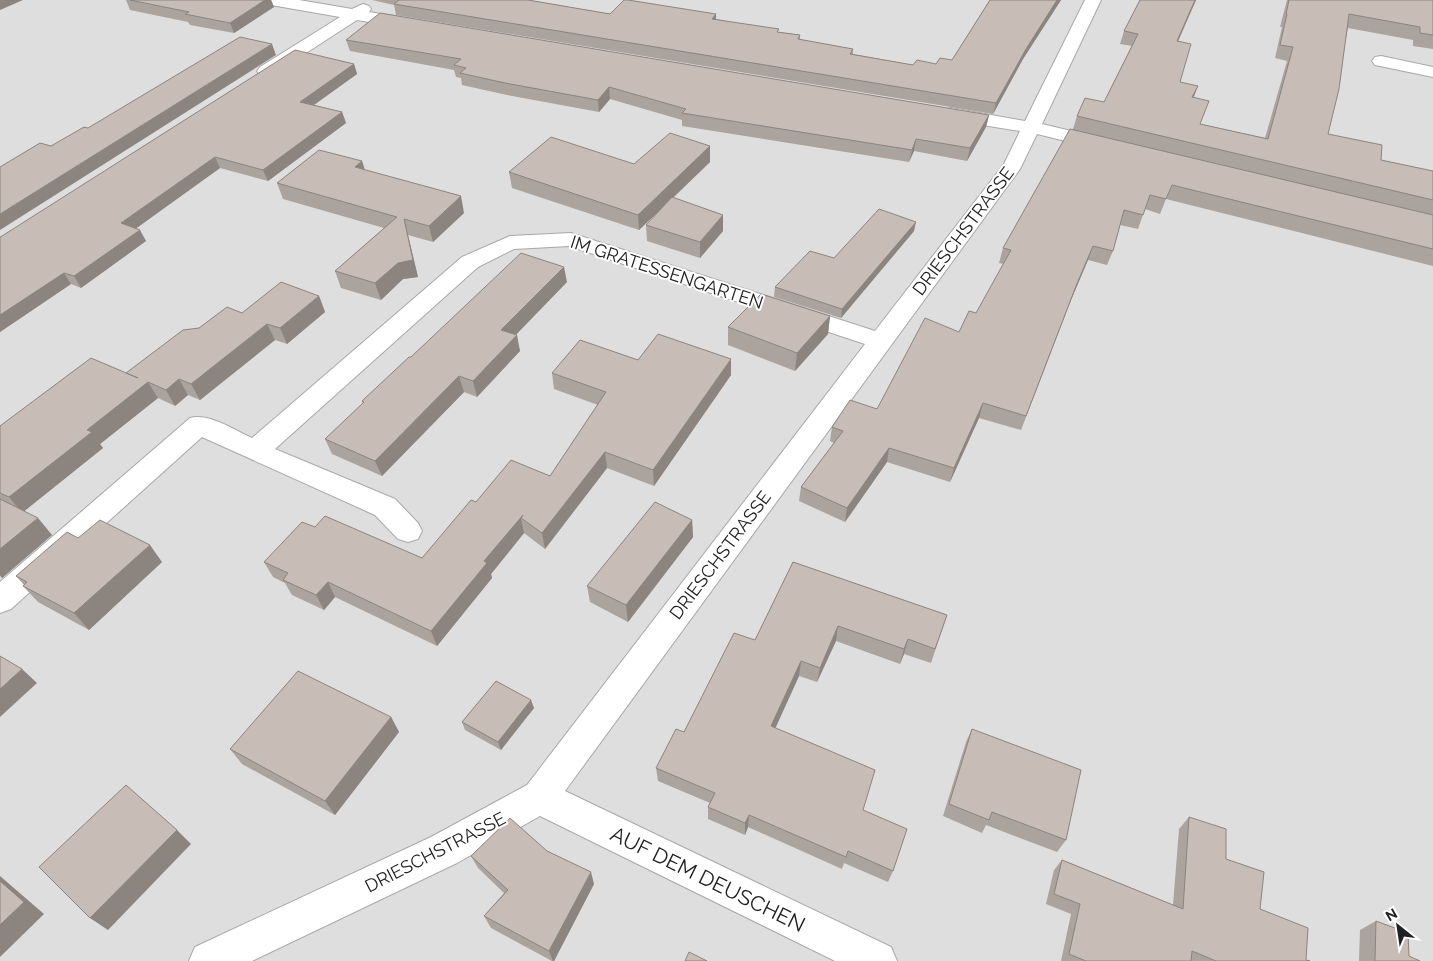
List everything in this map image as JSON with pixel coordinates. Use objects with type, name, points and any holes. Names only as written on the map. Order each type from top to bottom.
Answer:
[{"type":"street","points":[[271,0],[424,26]]},
{"type":"street","points":[[248,83],[376,0]]},
{"type":"street","name":"DRIESCHSTRASSE","points":[[209,961],[444,850],[539,797],[1013,165],[1093,0]]},
{"type":"street","points":[[1381,61],[1433,72]]},
{"type":"street","points":[[932,111],[1030,127],[1116,148]]},
{"type":"street","name":"IM GRATESSENGARTEN","points":[[255,450],[470,262],[510,243],[571,238],[880,341]]},
{"type":"street","points":[[0,600],[199,425],[384,507],[408,531]]},
{"type":"street","name":"AUF DEM DEUSCHEN","points":[[539,797],[877,961]]},
{"type":"shaded area","points":[[0,0],[1433,0],[1433,961],[0,961]]},
{"type":"building","points":[[130,0],[265,0],[230,23],[185,14],[189,12]]},
{"type":"building","points":[[399,0],[528,0],[610,14],[624,0],[628,0],[716,14],[712,19],[779,29],[777,32],[800,35],[798,39],[853,49],[850,54],[913,65],[917,60],[936,64],[940,58],[952,60],[990,0],[1057,0],[1026,49],[996,103],[394,4]]},
{"type":"building","points":[[1140,0],[1195,0],[1177,41],[1191,44],[1180,82],[1198,86],[1192,97],[1209,101],[1200,124],[1268,139],[1293,47],[1280,45],[1289,0],[1433,0],[1433,35],[1420,33],[1420,27],[1349,14],[1339,89],[1328,134],[1382,145],[1381,160],[1433,171],[1433,200],[1077,116],[1085,98],[1104,102],[1138,34],[1124,31]]},
{"type":"building","points":[[380,13],[989,115],[970,148],[916,139],[912,150],[682,113],[686,109],[609,87],[598,100],[460,73],[466,68],[454,65],[461,59],[346,40]]},
{"type":"building","points":[[240,37],[272,44],[0,214],[0,167],[40,143],[51,146],[84,127],[88,128]]},
{"type":"building","points":[[295,50],[354,64],[300,102],[342,112],[263,170],[215,157],[121,223],[140,230],[74,276],[64,273],[0,315],[0,237]]},
{"type":"building","points":[[1070,129],[1433,215],[1433,249],[1172,185],[1166,199],[1150,195],[1143,215],[1124,210],[1113,251],[1093,246],[1026,416],[983,403],[954,468],[889,448],[847,508],[801,487],[843,431],[832,427],[850,400],[877,409],[925,318],[959,332],[969,311],[976,313],[1011,250],[1003,248]]},
{"type":"building","points":[[670,133],[710,146],[638,215],[509,172],[551,137],[634,164]]},
{"type":"building","points":[[319,150],[362,161],[355,167],[461,196],[429,226],[404,219],[413,260],[398,263],[375,283],[335,271],[397,217],[277,183]]},
{"type":"building","points":[[672,197],[723,215],[700,242],[646,225]]},
{"type":"building","points":[[879,209],[916,222],[842,309],[775,287],[810,251],[834,258]]},
{"type":"building","points":[[521,253],[564,267],[501,330],[517,335],[473,381],[459,376],[375,461],[325,439],[364,402],[362,401]]},
{"type":"building","points":[[281,282],[319,296],[280,328],[267,324],[191,384],[179,379],[166,390],[148,382],[87,430],[92,432],[9,497],[0,493],[0,426],[91,358],[126,373],[183,330],[199,328],[227,307],[242,313]]},
{"type":"building","points":[[761,294],[830,316],[797,353],[728,327]]},
{"type":"building","points":[[658,334],[731,359],[653,470],[605,452],[542,533],[521,518],[523,515],[484,561],[487,563],[431,631],[328,582],[316,595],[283,580],[288,573],[264,562],[302,522],[315,527],[325,516],[422,558],[471,500],[476,502],[511,460],[550,476],[606,392],[552,373],[580,340],[638,360]]},
{"type":"building","points":[[0,499],[38,518],[0,549]]},
{"type":"building","points":[[655,502],[692,520],[626,605],[587,586]]},
{"type":"building","points":[[100,520],[150,545],[74,613],[23,586],[27,582],[16,576],[67,532],[78,538]]},
{"type":"building","points":[[793,562],[947,615],[935,649],[908,639],[904,649],[838,626],[820,668],[801,661],[771,726],[875,770],[863,810],[907,829],[893,871],[848,851],[846,857],[749,815],[745,823],[708,807],[715,793],[656,768],[676,729],[684,732],[734,633],[755,640]]},
{"type":"building","points":[[0,656],[22,669],[0,689]]},
{"type":"building","points":[[298,671],[391,717],[325,801],[230,749]]},
{"type":"building","points":[[496,681],[531,700],[498,742],[462,722]]},
{"type":"building","points":[[972,729],[1081,770],[1066,840],[992,812],[989,820],[949,804]]},
{"type":"building","points":[[126,785],[177,830],[90,918],[39,867]]},
{"type":"building","points":[[1189,817],[1226,829],[1226,859],[1264,872],[1260,909],[1308,928],[1306,960],[1310,961],[1216,961],[1192,951],[1191,961],[1086,961],[1069,954],[1080,904],[1054,894],[1062,860],[1183,909]]},
{"type":"building","points":[[510,818],[547,851],[591,872],[549,951],[484,916],[508,890],[471,856]]},
{"type":"building","points":[[0,881],[24,902],[0,925]]},
{"type":"building","points":[[1376,921],[1408,933],[1409,956],[1420,961],[1375,961]]},
{"type":"building","points":[[689,952],[707,961],[685,961]]}]
